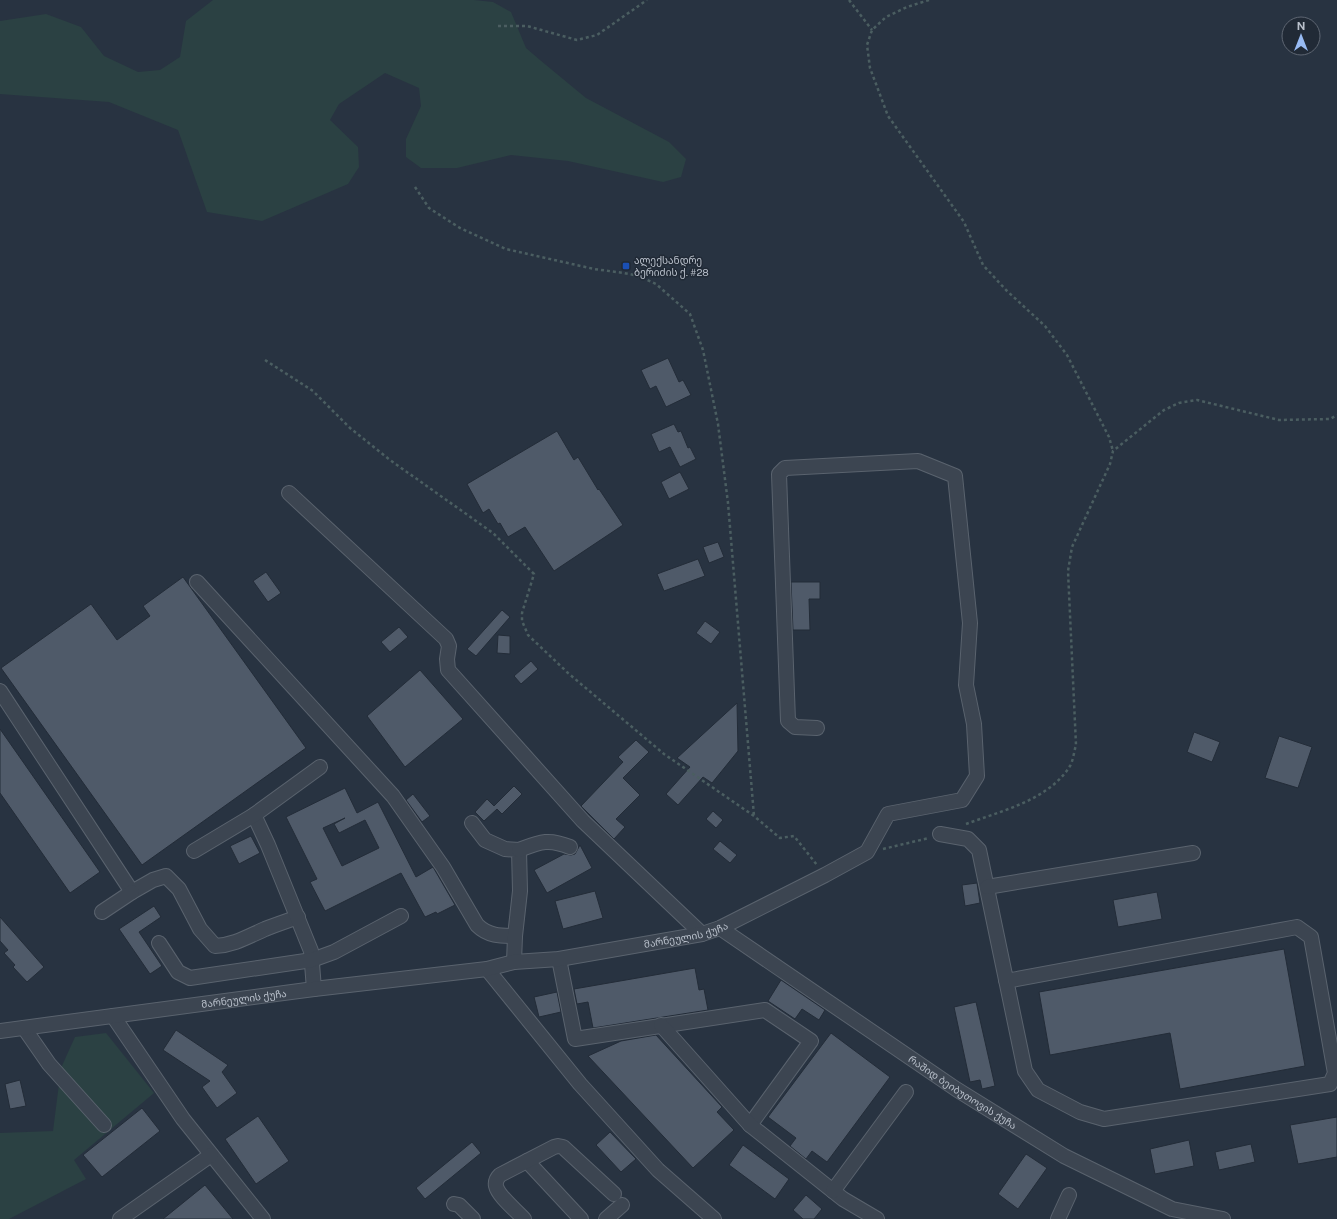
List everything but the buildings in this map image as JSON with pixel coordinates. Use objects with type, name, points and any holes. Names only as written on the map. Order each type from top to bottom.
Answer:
[{"type":"street","points":[[817,728],[795,727],[788,721],[779,474],[785,468],[918,461],[955,476],[970,623],[966,685],[974,724],[977,776],[962,800],[888,814],[867,852]]},
{"type":"street","points":[[289,493],[446,639],[449,646],[447,659],[448,670],[583,822],[702,934]]},
{"type":"street","points":[[197,582],[393,796],[443,867],[477,925],[483,931],[497,936],[515,936]]},
{"type":"street","points":[[0,691],[132,892]]},
{"type":"street","points":[[194,851],[254,815],[320,767]]},
{"type":"street","points":[[254,815],[268,845],[311,950],[314,988]]},
{"type":"street","points":[[472,823],[485,840],[505,849],[519,850],[544,841],[558,842],[570,847]]},
{"type":"street","points":[[940,834],[968,839],[979,850],[987,887],[1006,981],[1025,1071],[1038,1090],[1080,1112],[1104,1119],[1330,1084],[1334,1073],[1311,937],[1297,927],[1006,981]]},
{"type":"street","points":[[514,962],[520,891],[519,850]]},
{"type":"street","name":"მარნეულის ქუჩა","points":[[2,1027],[24,1028],[314,988],[488,969],[514,962],[559,959],[702,934],[720,928],[867,852]]},
{"type":"street","points":[[987,887],[1193,853]]},
{"type":"street","points":[[102,912],[153,880],[166,876],[179,889],[200,929],[214,946],[228,945],[298,917]]},
{"type":"street","points":[[159,943],[178,972],[190,978],[312,960],[334,952],[401,916]]},
{"type":"street","name":"რაშიდ ბეიბუთოვის ქუჩა","points":[[720,928],[956,1089],[1064,1156],[1172,1209],[1223,1219]]},
{"type":"street","points":[[559,959],[575,1038],[765,1010],[811,1041],[750,1125]]},
{"type":"street","points":[[488,969],[580,1084],[653,1164],[714,1219]]},
{"type":"street","points":[[113,1016],[183,1119],[263,1219]]},
{"type":"street","points":[[661,1025],[750,1125],[843,1199],[877,1219]]},
{"type":"street","points":[[24,1028],[49,1064],[104,1126]]},
{"type":"street","points":[[833,1191],[906,1092]]},
{"type":"street","points":[[524,1219],[500,1194],[496,1187],[496,1180],[500,1175],[558,1146],[563,1147],[618,1200],[606,1219]]},
{"type":"street","points":[[120,1219],[211,1155]]},
{"type":"street","points":[[527,1161],[581,1219]]},
{"type":"street","points":[[1058,1219],[1069,1195]]},
{"type":"street","points":[[454,1204],[460,1205],[473,1219]]},
{"type":"path","points":[[498,26],[527,26],[577,40],[597,35],[647,0]]},
{"type":"path","points":[[849,0],[872,30]]},
{"type":"path","points":[[929,0],[907,7],[886,17],[872,30],[867,45],[870,68],[888,116],[964,222],[983,265],[1006,290],[1046,326],[1067,355],[1109,437],[1113,451],[1110,464],[1072,547],[1068,571],[1076,746],[1071,765],[1059,780],[1035,798],[962,826]]},
{"type":"path","points":[[415,187],[429,208],[460,228],[506,249],[594,269],[639,276],[656,284],[690,314],[703,350],[718,424],[728,503],[754,816]]},
{"type":"path","points":[[265,360],[313,391],[350,428],[390,460],[493,533],[534,574],[522,613],[522,621],[528,635],[568,673],[664,754],[754,816],[780,838],[794,836],[825,875]]},
{"type":"path","points":[[1113,451],[1164,410],[1179,403],[1197,400],[1279,420],[1330,419],[1337,415]]},
{"type":"path","points":[[867,852],[924,840],[940,834]]},
{"type":"green space","points":[[213,0],[474,0],[493,2],[511,12],[526,48],[586,98],[669,142],[686,159],[681,177],[663,182],[568,161],[511,155],[457,168],[421,168],[406,157],[406,139],[421,106],[419,88],[385,73],[339,104],[330,120],[358,147],[359,167],[348,184],[262,221],[207,212],[178,130],[109,102],[0,94],[0,21],[46,14],[81,27],[104,56],[138,72],[160,70],[180,57],[186,21]]},
{"type":"green space","points":[[106,1033],[154,1093],[74,1160],[86,1179],[9,1219],[0,1219],[0,1133],[53,1131],[61,1068],[75,1037]]},
{"type":"place","name":"ალექსანდრე ბერიძის ქ. #28","points":[[626,266]]}]
